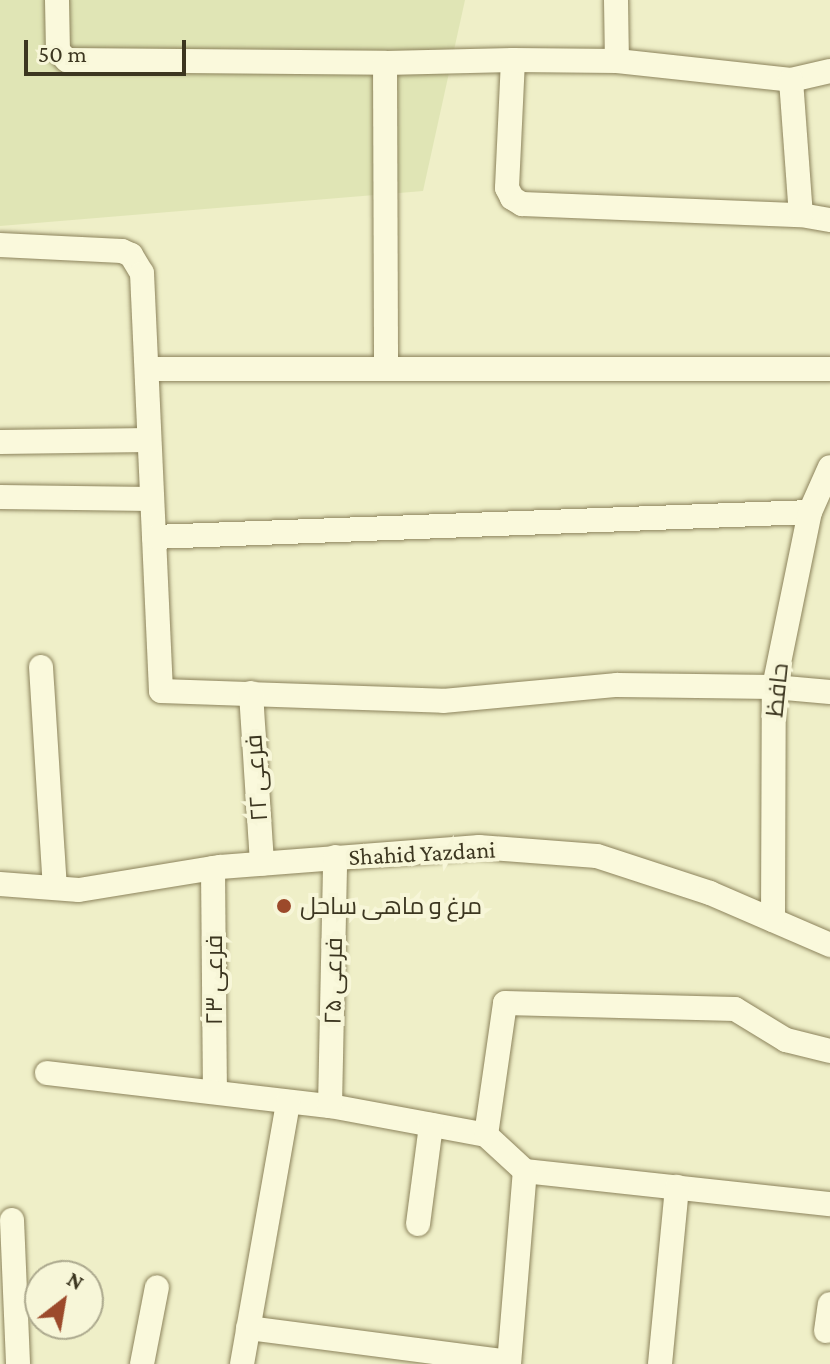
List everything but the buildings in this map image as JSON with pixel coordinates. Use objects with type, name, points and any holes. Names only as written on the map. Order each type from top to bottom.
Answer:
[{"type":"street","points":[[57,0],[58,51],[67,60],[385,63],[617,61],[791,80],[830,71]]},
{"type":"street","points":[[616,0],[617,61]]},
{"type":"street","points":[[513,60],[507,188],[512,198],[522,204],[801,215],[830,220]]},
{"type":"street","points":[[385,63],[386,369]]},
{"type":"street","points":[[791,80],[801,215]]},
{"type":"street","points":[[0,245],[122,251],[131,255],[142,273],[161,691],[443,701],[499,699],[617,685],[774,687],[830,692]]},
{"type":"street","points":[[147,369],[830,369]]},
{"type":"street","points":[[0,442],[149,440]]},
{"type":"street","name":"حافظ","points":[[773,920],[774,687],[810,512],[826,479]]},
{"type":"street","points":[[0,497],[151,499]]},
{"type":"street","points":[[154,537],[810,512]]},
{"type":"street","points":[[41,667],[55,888]]},
{"type":"street","name":"فرعی ۲۲","points":[[251,693],[262,864]]},
{"type":"street","name":"Shahid Yazdani","points":[[0,884],[79,890],[213,868],[479,847],[597,856],[710,893],[830,945]]},
{"type":"street","name":"فرعی ۲۵","points":[[330,1106],[335,857]]},
{"type":"street","name":"فرعی ۲۳","points":[[213,868],[215,1092]]},
{"type":"street","points":[[486,1135],[505,1003],[735,1009],[786,1040],[830,1051]]},
{"type":"street","points":[[47,1073],[330,1106],[486,1135],[525,1171],[830,1204]]},
{"type":"street","points":[[242,1364],[288,1102]]},
{"type":"street","points":[[418,1224],[431,1125]]},
{"type":"street","points":[[248,1328],[509,1363],[525,1171]]},
{"type":"street","points":[[660,1364],[677,1187]]},
{"type":"street","points":[[12,1220],[18,1364]]},
{"type":"street","points":[[142,1364],[157,1287]]},
{"type":"street","points":[[826,1331],[830,1304]]},
{"type":"green space","points":[[0,0],[465,0],[423,191],[0,226]]},
{"type":"place","name":"مرغ و ماهی ساحل","points":[[284,906]]}]
